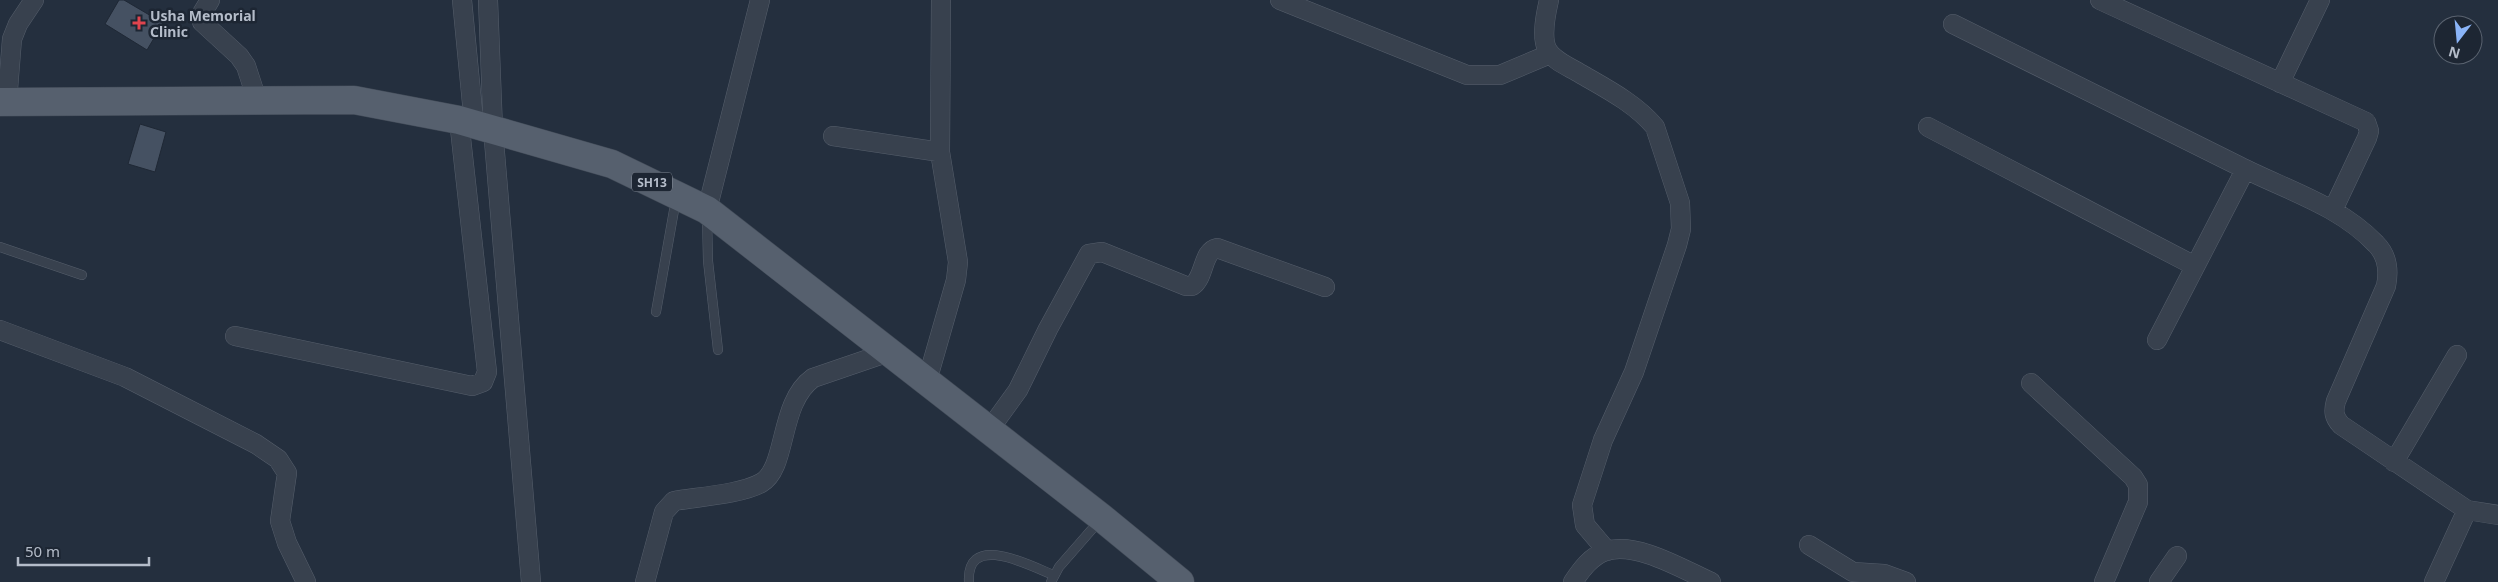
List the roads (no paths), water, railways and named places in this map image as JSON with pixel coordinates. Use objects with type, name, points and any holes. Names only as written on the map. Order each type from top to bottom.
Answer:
[{"type":"main road","name":"SH13","points":[[4,102],[354,100],[475,124],[612,164],[707,210],[1102,518],[1180,582]]},
{"type":"street","points":[[4,102],[12,39],[18,24],[34,0]]},
{"type":"street","points":[[210,0],[201,15],[202,22],[239,56],[246,66],[256,100]]},
{"type":"street","points":[[462,0],[475,124],[531,582]]},
{"type":"street","points":[[235,336],[472,386],[483,382],[487,372],[475,124],[488,0]]},
{"type":"street","points":[[707,210],[760,0]]},
{"type":"street","points":[[927,381],[956,280],[958,262],[940,152],[941,0]]},
{"type":"street","points":[[1280,0],[1467,74],[1500,75],[1550,54]]},
{"type":"street","points":[[1549,0],[1544,38],[1550,54],[1625,100],[1655,127],[1681,209],[1681,229],[1674,254],[1634,372],[1603,440],[1582,505],[1585,525],[1607,551]]},
{"type":"street","points":[[2100,0],[2366,122],[2368,126],[2367,138],[2333,210]]},
{"type":"street","points":[[2280,83],[2320,0]]},
{"type":"street","points":[[1953,24],[2246,170],[2333,210],[2377,245],[2385,256],[2388,268],[2386,286],[2336,401],[2333,410],[2335,419],[2394,462],[2467,510],[2498,515]]},
{"type":"street","points":[[1928,127],[2195,266]]},
{"type":"street","points":[[833,136],[940,152]]},
{"type":"street","points":[[2157,340],[2246,170]]},
{"type":"street","points":[[989,430],[1018,390],[1048,329],[1089,254],[1102,252],[1186,286],[1192,286],[1199,280],[1210,252],[1217,248],[1325,287]]},
{"type":"street","points":[[0,330],[125,377],[256,444],[278,459],[287,473],[280,521],[287,543],[306,582]]},
{"type":"street","points":[[645,582],[664,512],[668,506],[674,501],[746,488],[763,482],[770,476],[792,404],[804,384],[813,378],[889,352]]},
{"type":"street","points":[[2394,462],[2457,355]]},
{"type":"street","points":[[2031,383],[2133,477],[2138,485],[2138,502],[2104,582]]},
{"type":"street","points":[[2434,582],[2467,510]]},
{"type":"street","points":[[1810,545],[1853,572],[1884,574],[1906,582]]},
{"type":"street","points":[[1572,582],[1594,558],[1607,551],[1639,552],[1658,558],[1711,582]]},
{"type":"street","points":[[2159,582],[2177,556]]},
{"type":"lane","points":[[656,312],[677,194]]},
{"type":"lane","points":[[707,210],[708,261],[718,350]]},
{"type":"lane","points":[[0,247],[82,275]]},
{"type":"lane","points":[[969,582],[970,570],[974,562],[978,558],[994,554],[1008,557],[1052,578],[1102,518]]},
{"type":"place","name":"Usha Memorial Clinic","points":[[139,23]]}]
